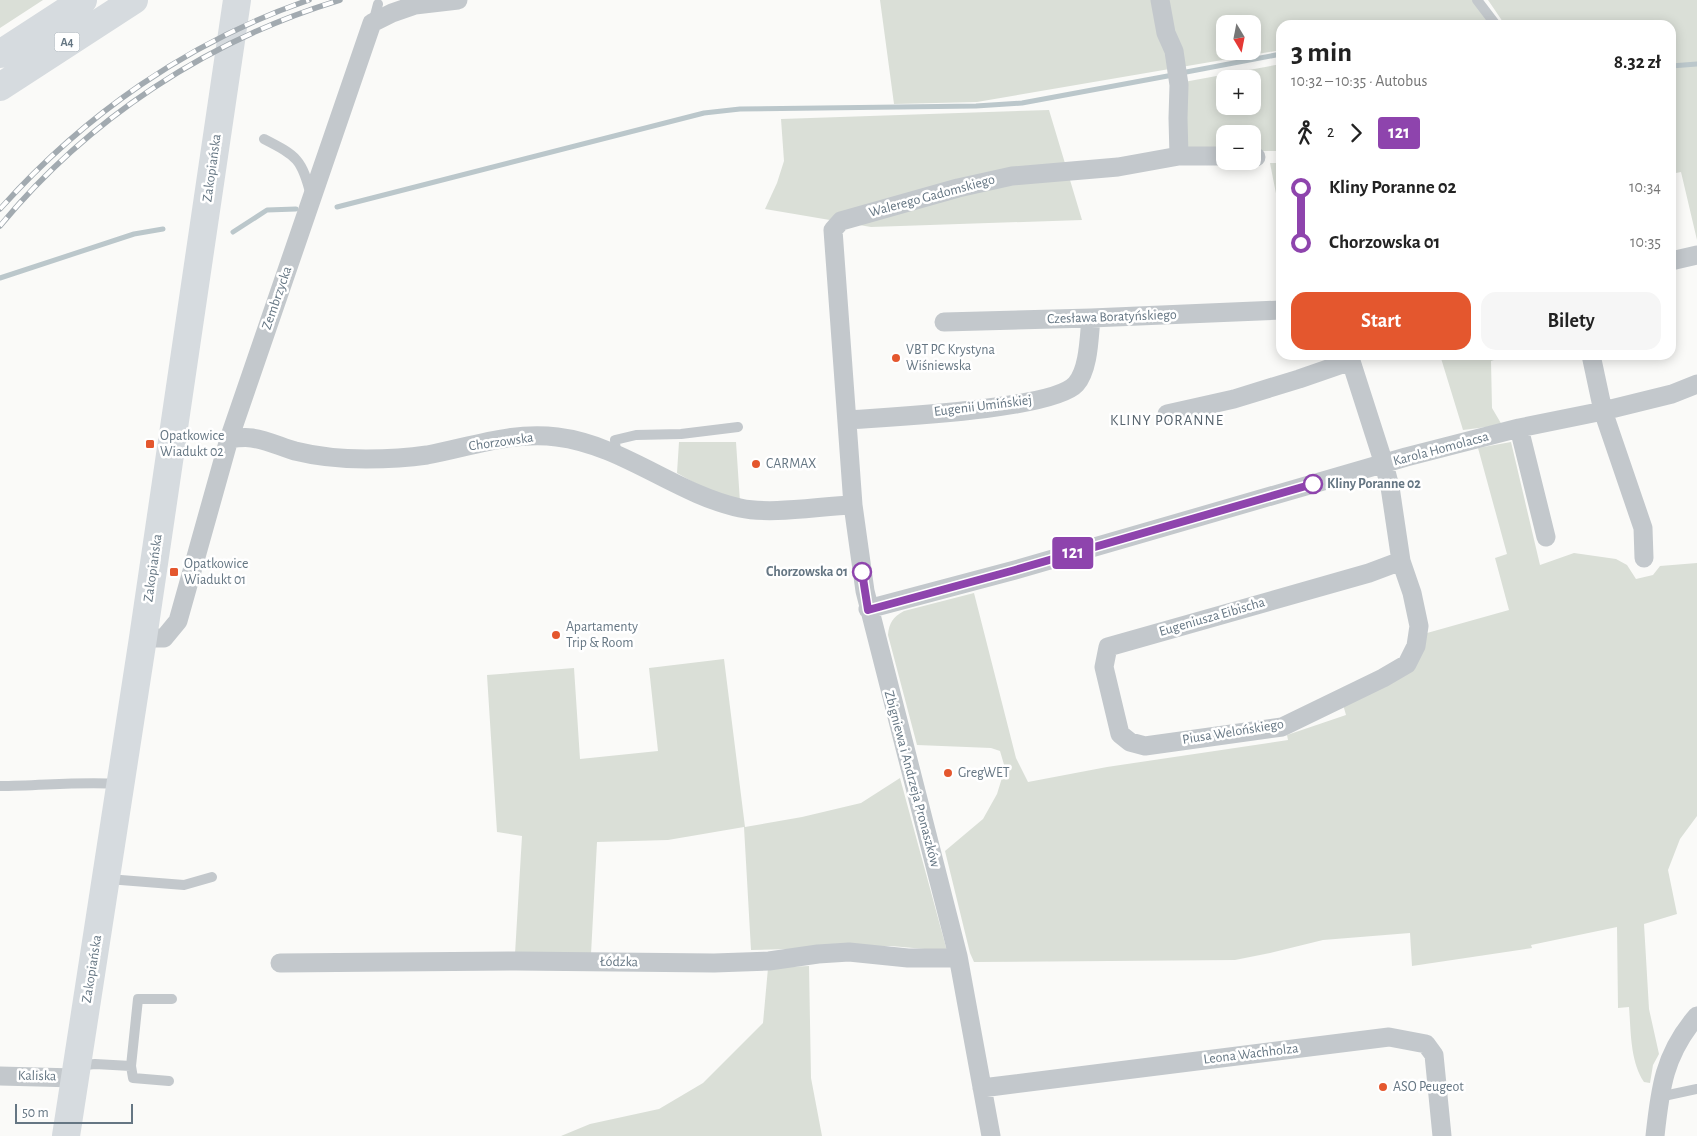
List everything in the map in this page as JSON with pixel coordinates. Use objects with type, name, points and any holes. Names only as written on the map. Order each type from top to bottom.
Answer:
[{"type":"main road","name":"A4","points":[[0,54],[83,0]]},
{"type":"main road","name":"A4","points":[[0,86],[134,0]]},
{"type":"main road","name":"Zakopiańska","points":[[66,1136],[143,638],[236,0]]},
{"type":"street","points":[[372,24],[392,13],[415,5],[458,0]]},
{"type":"street","points":[[1160,0],[1166,33],[1174,51],[1177,64],[1179,85],[1179,156]]},
{"type":"street","name":"Zembrzycka","points":[[143,638],[164,638],[178,622],[229,439],[372,24]]},
{"type":"street","name":"Walerego Gadomskiego","points":[[847,420],[833,230],[842,221],[958,188],[1012,176],[1118,167],[1179,156],[1216,156]]},
{"type":"street","points":[[1676,260],[1697,255]]},
{"type":"street","name":"Czesława Boratyńskiego","points":[[944,322],[1276,310]]},
{"type":"street","name":"Eugenii Umińskiej","points":[[847,420],[991,408],[1021,404],[1061,393],[1075,385],[1082,372],[1088,347],[1091,318]]},
{"type":"street","points":[[1167,414],[1234,398],[1299,379],[1345,360]]},
{"type":"street","points":[[1351,360],[1390,487],[1401,561]]},
{"type":"street","points":[[1591,360],[1603,412],[1643,528],[1644,558]]},
{"type":"street","name":"Karola Homolacsa","points":[[868,610],[1015,570],[1384,464],[1519,428],[1603,412],[1672,394],[1697,384]]},
{"type":"street","name":"Zbigniewa i Andrzeja Pronaszków","points":[[847,420],[853,505],[868,610],[958,956],[991,1136]]},
{"type":"street","points":[[1519,428],[1546,537]]},
{"type":"street","name":"Chorzowska","points":[[229,439],[251,438],[295,451],[332,458],[367,459],[424,455],[498,439],[543,436],[580,441],[616,454],[672,482],[741,508],[765,510],[853,505]]},
{"type":"street","name":"Piusa Welońskiego","points":[[1120,734],[1130,742],[1145,746],[1282,727],[1383,678],[1407,664],[1416,646],[1419,626],[1412,593],[1401,561]]},
{"type":"street","name":"Eugeniusza Eibischa","points":[[1120,734],[1104,667],[1108,647],[1369,573],[1401,561]]},
{"type":"street","name":"Łódzka","points":[[280,963],[516,961],[714,964],[769,961],[848,952],[908,958],[949,958],[958,956]]},
{"type":"street","points":[[1654,1136],[1659,1097],[1669,1058],[1686,1029],[1697,1016]]},
{"type":"street","name":"Leona Wachholza","points":[[982,1088],[1389,1037],[1426,1044],[1434,1055],[1442,1136]]},
{"type":"street","name":"Kaliska","points":[[0,1076],[76,1072]]},
{"type":"lane","points":[[1478,0],[1492,20]]},
{"type":"lane","points":[[372,24],[378,4]]},
{"type":"lane","points":[[264,139],[290,152],[298,161],[305,173],[311,199]]},
{"type":"lane","points":[[616,454],[615,440],[636,435],[681,434],[738,426]]},
{"type":"lane","points":[[0,786],[38,786],[99,782],[121,784]]},
{"type":"lane","points":[[106,879],[184,885],[212,877]]},
{"type":"lane","points":[[169,1081],[133,1078],[130,1066],[138,999],[172,999]]},
{"type":"lane","points":[[76,1072],[95,1064],[130,1066]]},
{"type":"lane","points":[[1659,1097],[1697,1090]]},
{"type":"shaded area","points":[[0,0],[43,0],[0,28]]},
{"type":"shaded area","points":[[880,0],[1474,0],[1488,20],[1276,20],[1276,51],[1261,53],[1261,15],[1216,15],[1216,60],[1223,60],[977,102],[894,104]]},
{"type":"shaded area","points":[[1488,0],[1697,0],[1697,240],[1681,172],[1676,173],[1676,20],[1502,20]]},
{"type":"shaded area","points":[[1276,65],[1276,151],[1261,151],[1261,125],[1216,125],[1216,152],[1186,152],[1184,82],[1216,76],[1216,115],[1261,115],[1261,70],[1249,70]]},
{"type":"shaded area","points":[[1049,110],[1082,220],[871,227],[765,209],[777,183],[784,161],[781,119]]},
{"type":"shaded area","points":[[1270,163],[1276,163],[1276,194]]},
{"type":"shaded area","points":[[1442,360],[1494,360],[1491,361],[1492,408],[1502,425],[1463,430]]},
{"type":"shaded area","points":[[679,442],[736,442],[740,502],[714,494],[677,473]]},
{"type":"shaded area","points":[[1511,442],[1540,565],[1574,553],[1616,559],[1627,565],[1636,579],[1653,575],[1660,566],[1697,563],[1697,816],[1680,839],[1668,870],[1677,914],[1644,924],[1649,1009],[1659,1054],[1653,1065],[1650,1083],[1644,1082],[1636,1065],[1632,1046],[1629,1007],[1618,1008],[1617,927],[1531,945],[1532,948],[1412,966],[1410,933],[1323,940],[1235,960],[974,962],[970,953],[945,851],[983,819],[997,794],[1005,768],[1000,751],[991,748],[917,745],[888,635],[889,627],[894,618],[904,611],[974,593],[1016,758],[1028,782],[1107,767],[1288,740],[1287,735],[1346,715],[1342,701],[1373,690],[1427,633],[1509,610],[1495,558],[1507,554],[1478,448]]},
{"type":"shaded area","points":[[724,659],[745,827],[802,817],[861,803],[900,778],[947,951],[891,946],[751,950],[744,827],[668,840],[597,842],[591,954],[515,954],[522,836],[497,832],[487,675],[574,668],[580,759],[658,751],[649,668]]},
{"type":"shaded area","points":[[809,966],[811,1078],[822,1136],[561,1136],[590,1124],[659,1109],[703,1083],[763,1023],[768,968]]},
{"type":"waterway","points":[[1181,73],[1276,55]]},
{"type":"waterway","points":[[1676,66],[1697,64]]},
{"type":"waterway","points":[[337,207],[704,113],[740,109],[976,106],[1022,103],[1173,75]]},
{"type":"waterway","points":[[233,232],[267,210],[296,209]]},
{"type":"waterway","points":[[0,278],[134,234],[163,229]]},
{"type":"railway","points":[[0,209],[67,142],[103,112],[141,85],[181,59],[222,37],[265,17],[309,0]]},
{"type":"railway","points":[[0,226],[34,187],[72,151],[111,118],[154,88],[198,61],[244,37],[291,17],[340,0]]},
{"type":"bus line","name":"121","points":[[862,572],[868,610],[1015,570],[1313,484]]},
{"type":"place","name":"VBT PC Krystyna Wiśniewska","points":[[896,358]]},
{"type":"place","name":"Opatkowice Wiadukt 02","points":[[150,444]]},
{"type":"place","name":"CARMAX","points":[[756,464]]},
{"type":"place","name":"Kliny Poranne 02","points":[[1313,484]]},
{"type":"place","name":"Opatkowice Wiadukt 01","points":[[174,572]]},
{"type":"place","name":"Chorzowska 01","points":[[862,572]]},
{"type":"place","name":"Apartamenty Trip & Room","points":[[556,635]]},
{"type":"place","name":"GregWET","points":[[948,773]]},
{"type":"place","name":"ASO Peugeot","points":[[1383,1087]]},
{"type":"district","name":"KLINY PORANNE","points":[[1167,420]]}]
